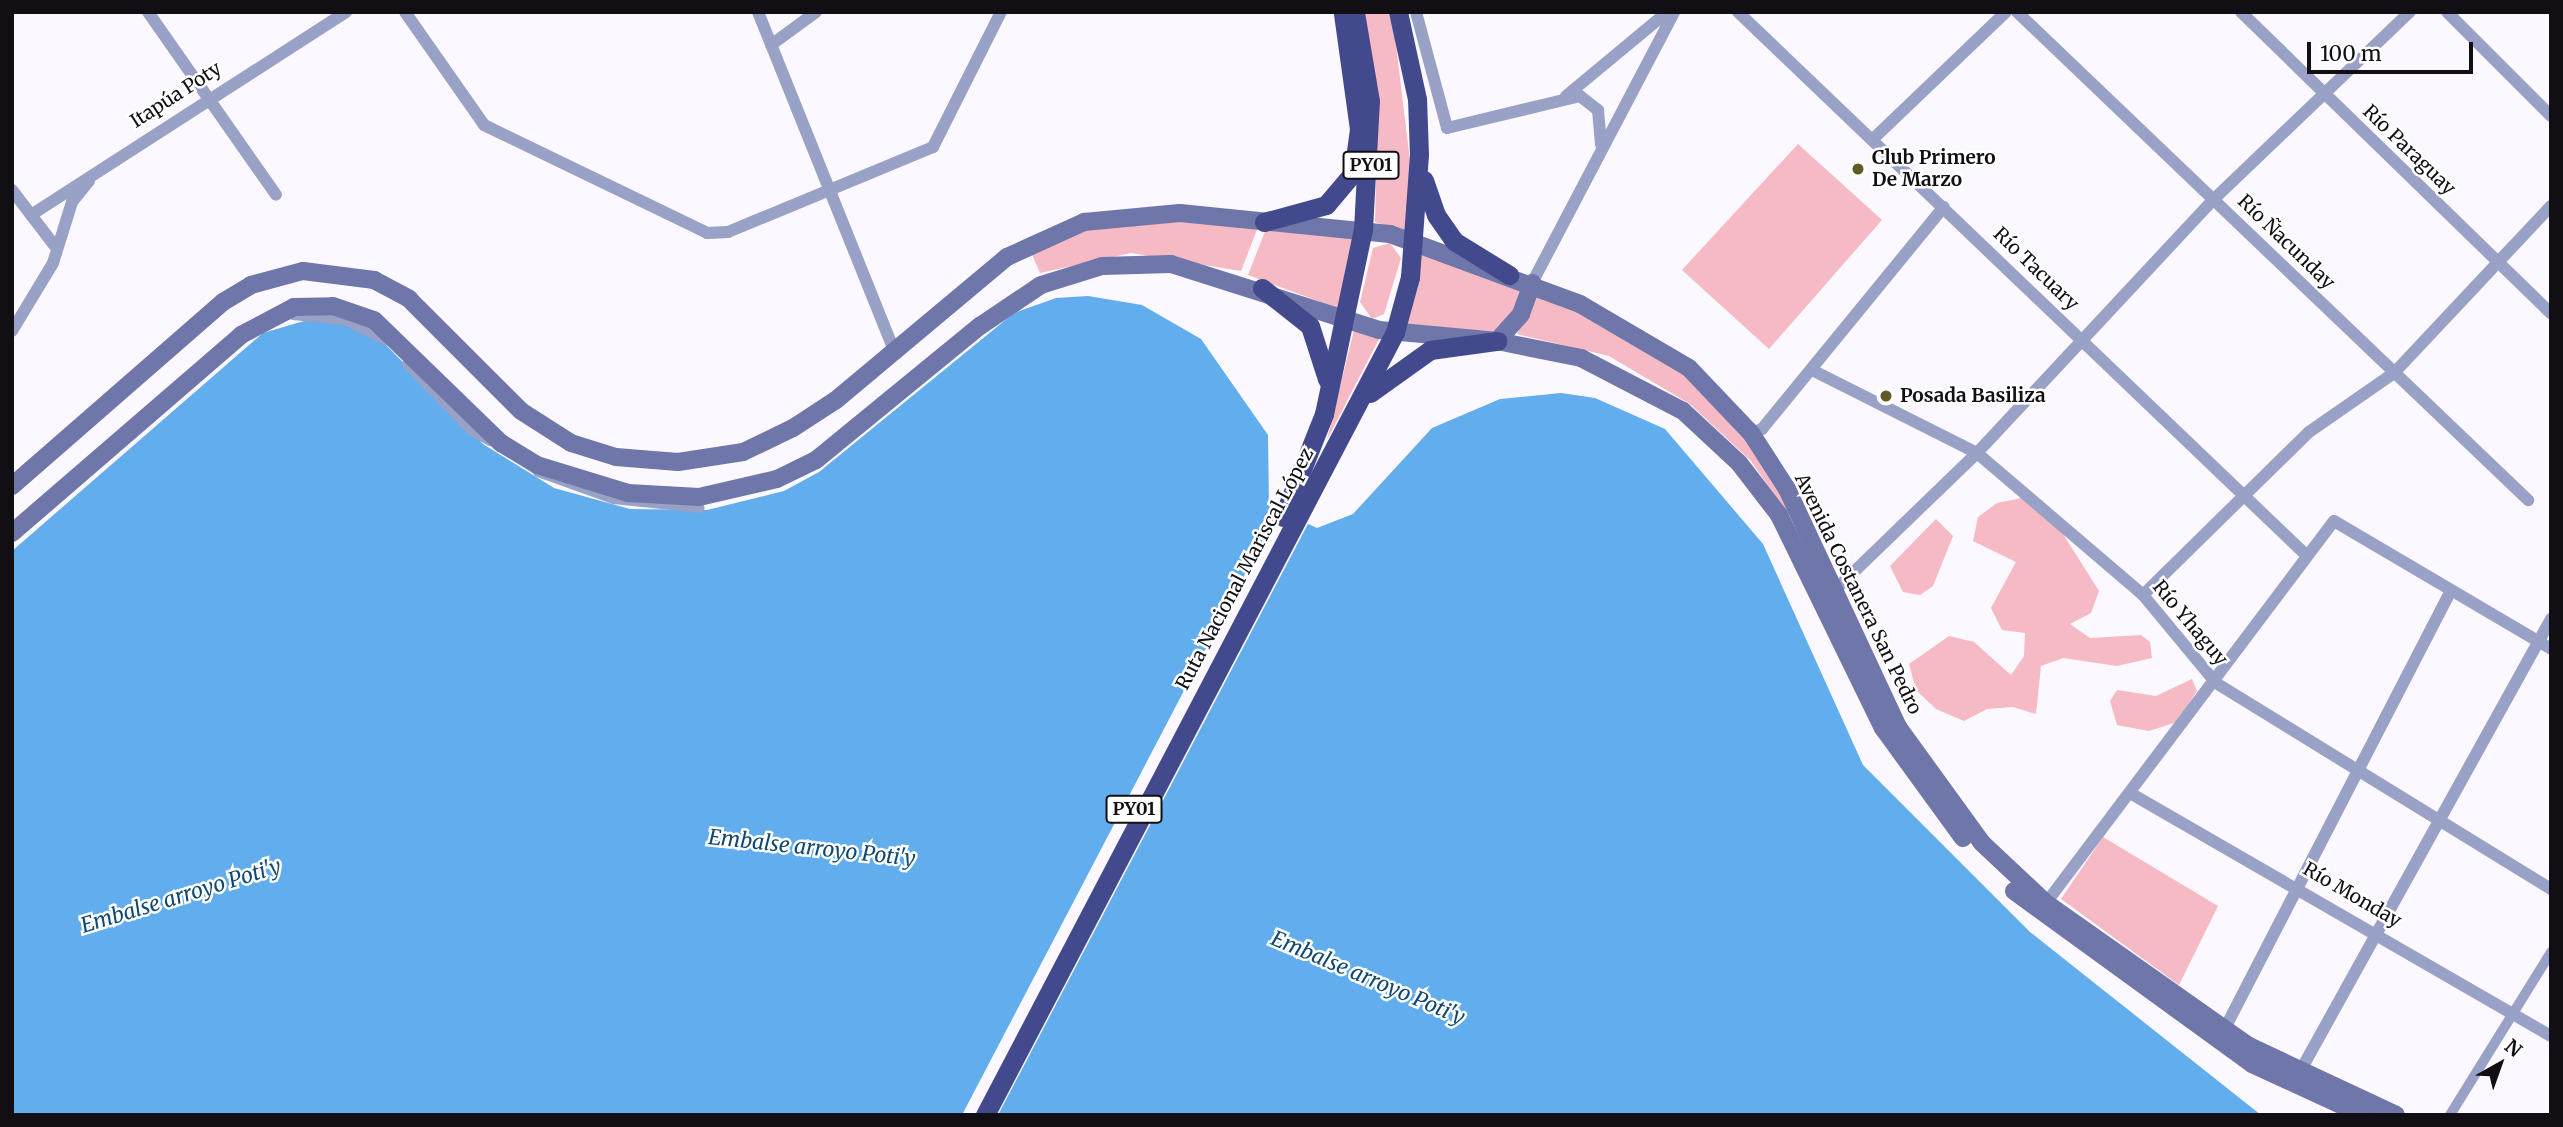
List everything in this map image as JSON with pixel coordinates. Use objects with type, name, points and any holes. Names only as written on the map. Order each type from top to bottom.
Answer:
[{"type":"highway","points":[[1264,222],[1326,205],[1353,173],[1360,144],[1343,12]]},
{"type":"highway","name":"Ruta Nacional Mariscal López","points":[[985,1115],[1297,503],[1324,414],[1347,317],[1363,229],[1371,126],[1355,12]]},
{"type":"highway","name":"Ruta Nacional Mariscal López","points":[[973,1115],[1297,503],[1358,404],[1395,332],[1414,243],[1419,155],[1417,99],[1398,12]]},
{"type":"highway","points":[[1419,155],[1428,199],[1444,227],[1469,253],[1509,275]]},
{"type":"highway","points":[[1262,288],[1298,312],[1317,339],[1326,368],[1324,414]]},
{"type":"highway","points":[[1358,404],[1430,350],[1497,341]]},
{"type":"main road","name":"Avenida Costanera San Pedro","points":[[12,486],[223,302],[251,285],[303,271],[374,280],[409,299],[521,411],[571,443],[615,457],[678,463],[743,452],[836,400],[1007,257],[1072,226],[1154,212],[1363,229],[1390,234],[1532,283],[1663,347],[1751,433],[1787,489],[1877,687],[1931,780],[1983,843],[2046,903],[2221,1036]]},
{"type":"main road","name":"Avenida Costanera San Pedro","points":[[12,533],[241,335],[294,307],[333,306],[374,320],[486,429],[537,465],[628,493],[699,497],[777,479],[816,460],[1002,309],[1066,275],[1151,262],[1262,288],[1371,328],[1497,341],[1604,366],[1706,430],[1779,515],[1883,728],[1944,816],[2039,915],[2221,1036],[2363,1115]]},
{"type":"main road","points":[[1497,341],[1521,314],[1532,283]]},
{"type":"main road","name":"Avenida Costanera San Pedro","points":[[2296,1077],[2396,1115]]},
{"type":"street","points":[[148,12],[276,195]]},
{"type":"street","name":"Itapúa Poty","points":[[31,215],[206,98],[345,12]]},
{"type":"street","points":[[405,12],[484,125],[707,233],[728,232],[826,194],[933,147],[1001,12]]},
{"type":"street","points":[[758,12],[826,194],[894,350]]},
{"type":"street","points":[[771,45],[816,12]]},
{"type":"street","points":[[1416,12],[1442,118],[1456,129],[1566,96],[1580,96],[1598,110],[1601,144]]},
{"type":"street","points":[[1566,96],[1667,12]]},
{"type":"street","points":[[1532,283],[1601,144],[1674,12]]},
{"type":"street","name":"Río Tacuary","points":[[1738,12],[2245,493],[2306,555]]},
{"type":"street","points":[[1873,139],[2006,12]]},
{"type":"street","name":"Río Ñacunday","points":[[2017,12],[2528,500]]},
{"type":"street","name":"Río Paraguay","points":[[2241,12],[2551,313]]},
{"type":"street","points":[[1833,592],[1977,453],[2079,338],[2214,199],[2410,12]]},
{"type":"street","points":[[2446,12],[2551,116]]},
{"type":"street","points":[[12,331],[53,263],[54,246],[72,202],[98,170]]},
{"type":"street","points":[[12,190],[54,246]]},
{"type":"street","points":[[1751,433],[1762,429],[1944,206]]},
{"type":"street","points":[[2143,595],[2309,432],[2394,373],[2551,206]]},
{"type":"street","points":[[12,541],[253,331],[284,315],[331,317],[374,332],[471,432],[553,480],[614,499],[700,508]]},
{"type":"street","name":"Río Yhaguy","points":[[1812,370],[1977,453],[2143,595],[2216,683],[2361,767],[2551,889]]},
{"type":"street","points":[[2046,903],[2216,683],[2306,555],[2334,521],[2551,649]]},
{"type":"street","points":[[2221,1036],[2451,592]]},
{"type":"street","points":[[2296,1077],[2444,821],[2551,619]]},
{"type":"street","name":"Río Monday","points":[[2130,793],[2379,932],[2551,1036]]},
{"type":"street","points":[[2450,1115],[2551,952]]},
{"type":"shaded area","points":[[1364,12],[1388,12],[1395,37],[1412,177],[1409,233],[1375,222],[1378,97]]},
{"type":"shaded area","points":[[1798,144],[1882,220],[1769,349],[1682,270]]},
{"type":"shaded area","points":[[1147,217],[1258,227],[1241,271],[1131,253],[1040,273],[1030,250],[1066,233]]},
{"type":"shaded area","points":[[1266,229],[1360,234],[1342,310],[1248,275]]},
{"type":"shaded area","points":[[1390,243],[1401,258],[1384,314],[1372,319],[1360,302],[1373,248]]},
{"type":"shaded area","points":[[1420,247],[1524,286],[1508,324],[1497,332],[1401,327]]},
{"type":"shaded area","points":[[1538,293],[1667,357],[1749,442],[1793,513],[1788,515],[1751,461],[1690,404],[1609,356],[1517,334]]},
{"type":"shaded area","points":[[1354,330],[1379,339],[1327,440]]},
{"type":"shaded area","points":[[2022,498],[2063,534],[2099,591],[2091,613],[2070,624],[2090,638],[2141,635],[2150,642],[2152,658],[2117,666],[2063,658],[2041,666],[2036,714],[2013,707],[1987,709],[1964,721],[1936,709],[1916,690],[1909,664],[1949,636],[1974,642],[2011,675],[2024,656],[2025,633],[2002,630],[1991,608],[2016,562],[1973,541],[1978,517],[1997,503]]},
{"type":"shaded area","points":[[1936,519],[1953,536],[1933,586],[1920,595],[1903,592],[1890,566]]},
{"type":"shaded area","points":[[2192,679],[2197,691],[2177,722],[2149,731],[2117,725],[2110,701],[2117,690],[2156,696]]},
{"type":"shaded area","points":[[2103,837],[2218,906],[2179,985],[2061,899]]},
{"type":"water","name":"Embalse arroyo Poti'y","points":[[1088,296],[1142,305],[1201,339],[1268,435],[1269,506],[1317,528],[1353,514],[1432,428],[1500,399],[1561,393],[1595,398],[1665,429],[1763,544],[1863,765],[2030,932],[2261,1115],[12,1115],[12,551],[263,333],[311,319],[350,325],[385,344],[483,444],[554,488],[630,509],[707,510],[784,491],[819,472],[1014,313],[1056,298]]},
{"type":"pier","points":[[1279,509],[1309,522],[998,1115],[962,1115]]},
{"type":"place","name":"Club Primero De Marzo","points":[[1858,169]]},
{"type":"place","name":"Posada Basiliza","points":[[1886,396]]}]
